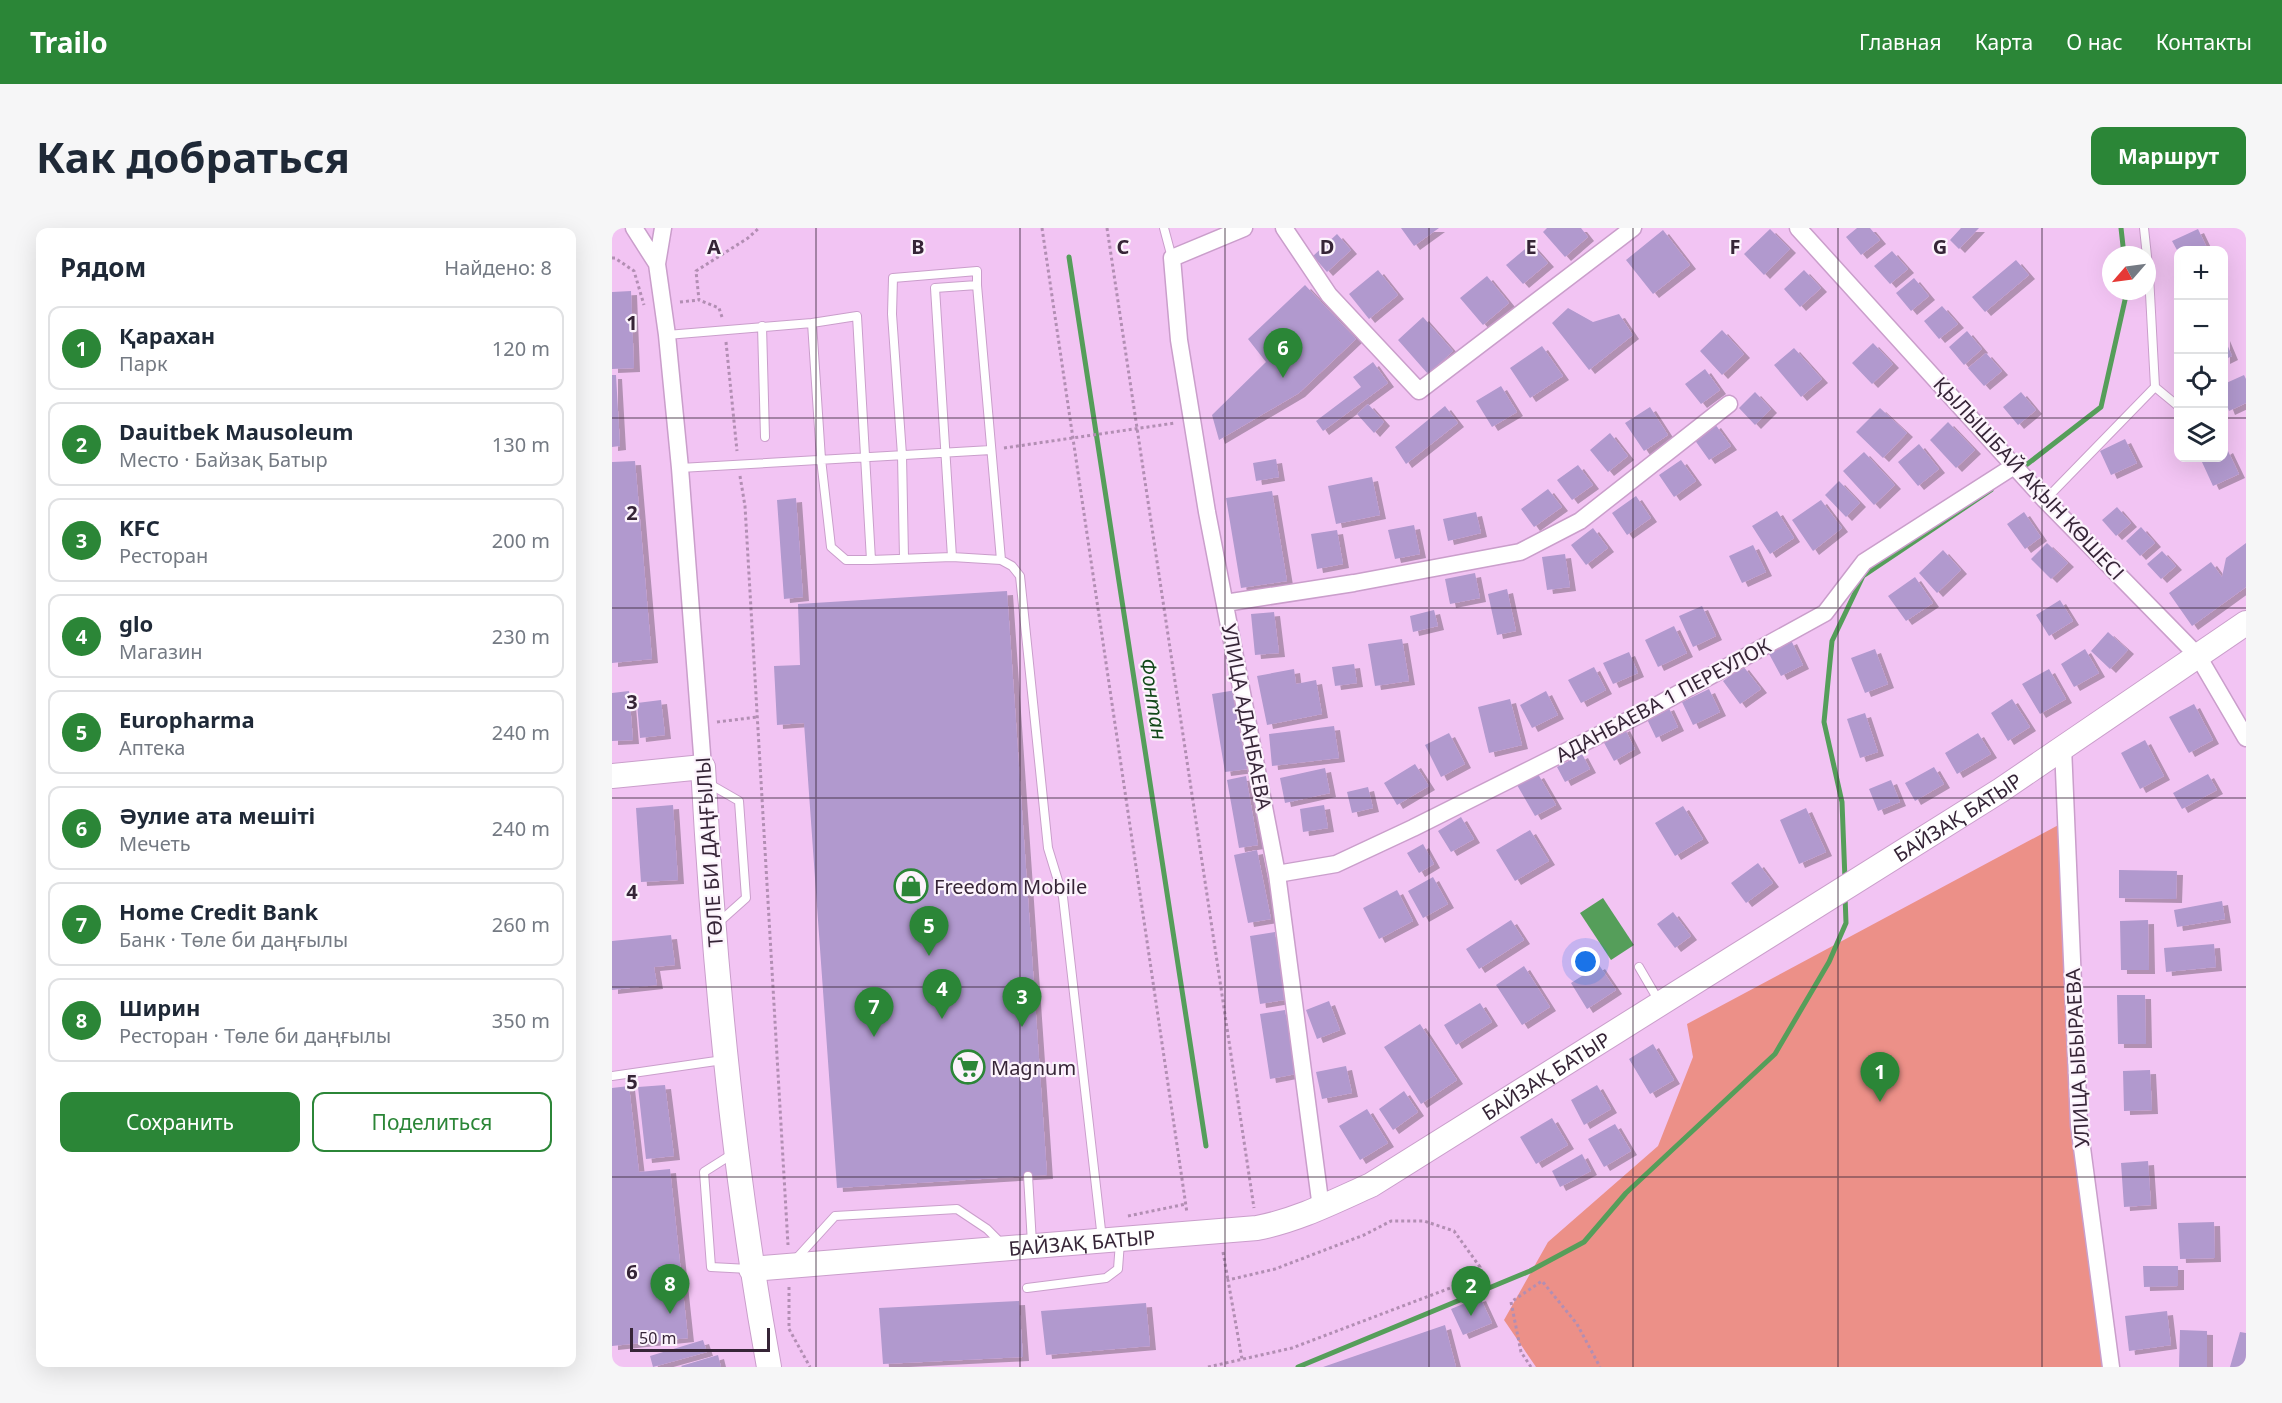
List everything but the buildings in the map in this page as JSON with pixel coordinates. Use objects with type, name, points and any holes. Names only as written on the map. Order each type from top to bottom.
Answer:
[{"type":"street","points":[[634,228],[657,264]]},
{"type":"street","points":[[657,264],[663,228]]},
{"type":"street","points":[[1172,258],[1244,228]]},
{"type":"street","points":[[1284,228],[1329,295],[1419,391],[1633,228]]},
{"type":"street","name":"ҚЫЛЫШБАЙ АҚЫН КӨШЕСІ","points":[[1798,228],[2045,500],[2198,656],[2246,738]]},
{"type":"street","name":"УЛИЦА АДАНБАЕВА","points":[[1172,258],[1179,340],[1207,512],[1277,874],[1321,1208]]},
{"type":"street","name":"ТӨЛЕ БИ ДАҢҒЫЛЫ","points":[[657,264],[667,335],[680,468],[713,928],[726,1060],[751,1269],[769,1367]]},
{"type":"street","points":[[1225,603],[1354,583],[1520,552],[1580,521],[1729,404]]},
{"type":"street","name":"АДАНБАЕВА 1 ПЕРЕУЛОК","points":[[1277,874],[1336,864],[1413,828],[1643,713],[1825,613],[1864,562],[2014,466]]},
{"type":"street","name":"БАЙЗАҚ БАТЫР","points":[[751,1269],[1257,1228],[1282,1223],[1321,1208],[1371,1185],[2001,790],[2246,623]]},
{"type":"street","name":"УЛИЦА ЫБЫРАЕВА","points":[[2063,747],[2079,1125],[2110,1367]]},
{"type":"street","points":[[612,776],[703,773]]},
{"type":"lane","name":"УЛИЦА АДАНБАЕВА","points":[[1164,228],[1172,258]]},
{"type":"lane","points":[[2045,500],[2155,387],[2149,274],[2144,228]]},
{"type":"lane","points":[[904,558],[902,455],[892,314],[893,278],[977,271],[1001,560]]},
{"type":"lane","points":[[952,557],[935,288],[977,285]]},
{"type":"lane","points":[[667,335],[812,323],[857,316],[871,560]]},
{"type":"lane","points":[[812,323],[821,459],[831,547],[846,560],[952,557],[1001,560],[1012,566],[1020,576],[1048,848],[1063,897],[1111,1239],[1118,1269],[1106,1278],[1027,1288]]},
{"type":"lane","points":[[762,326],[765,437]]},
{"type":"lane","points":[[2155,387],[2174,403]]},
{"type":"lane","points":[[680,468],[991,450]]},
{"type":"lane","points":[[703,773],[739,801],[746,898],[713,928]]},
{"type":"lane","points":[[1639,967],[1660,1004]]},
{"type":"lane","points":[[612,1076],[726,1060]]},
{"type":"lane","points":[[737,1151],[704,1172],[711,1267],[751,1269]]},
{"type":"lane","points":[[1028,1176],[1032,1246]]},
{"type":"lane","points":[[789,1267],[835,1216],[957,1209],[987,1229],[1006,1249]]},
{"type":"path","points":[[759,228],[748,238],[696,271],[699,300],[719,308],[724,329],[745,506],[783,1161],[789,1228],[789,1329],[810,1367]]},
{"type":"path","points":[[1042,228],[1190,1233]]},
{"type":"path","points":[[1107,228],[1257,1228]]},
{"type":"path","points":[[991,450],[1192,421]]},
{"type":"path","points":[[699,724],[757,717]]},
{"type":"path","points":[[1208,1367],[1292,1348],[1474,1279],[1480,1268],[1454,1231],[1424,1221],[1391,1221],[1365,1235],[1275,1269],[1228,1280]]},
{"type":"path","points":[[1220,1231],[1242,1359]]},
{"type":"path","points":[[1531,1367],[1521,1352],[1510,1302],[1542,1281],[1577,1324],[1600,1367]]},
{"type":"shaded area","points":[[2064,822],[2103,1367],[1536,1367],[1504,1320],[1548,1242],[1658,1146],[1693,1057],[1687,1024]]},
{"type":"shaded area","points":[[1603,898],[1634,945],[1611,960],[1580,913]]},
{"type":"waterway","points":[[2121,228],[2123,246]]},
{"type":"waterway","name":"Фонтан","points":[[1069,257],[1206,1146]]},
{"type":"waterway","points":[[2021,469],[2101,407],[2125,300]]},
{"type":"waterway","points":[[1845,880],[1842,802],[1824,722],[1832,641],[1863,576],[1991,490]]},
{"type":"waterway","points":[[1298,1367],[1530,1271],[1584,1242],[1626,1193],[1775,1054],[1829,962],[1846,923],[1845,895]]},
{"type":"place","name":"Әулие ата мешіті","points":[[1283,378]]},
{"type":"place","name":"Freedom Mobile","points":[[911,886]]},
{"type":"place","name":"Europharma","points":[[929,956]]},
{"type":"place","name":"glo","points":[[942,1019]]},
{"type":"place","name":"KFC","points":[[1022,1027]]},
{"type":"place","name":"Home Credit Bank","points":[[874,1037]]},
{"type":"place","name":"Magnum","points":[[968,1067]]},
{"type":"place","name":"Қарахан","points":[[1880,1102]]},
{"type":"place","name":"Ширин","points":[[670,1314]]},
{"type":"place","name":"Dauitbek Mausoleum","points":[[1471,1316]]}]
